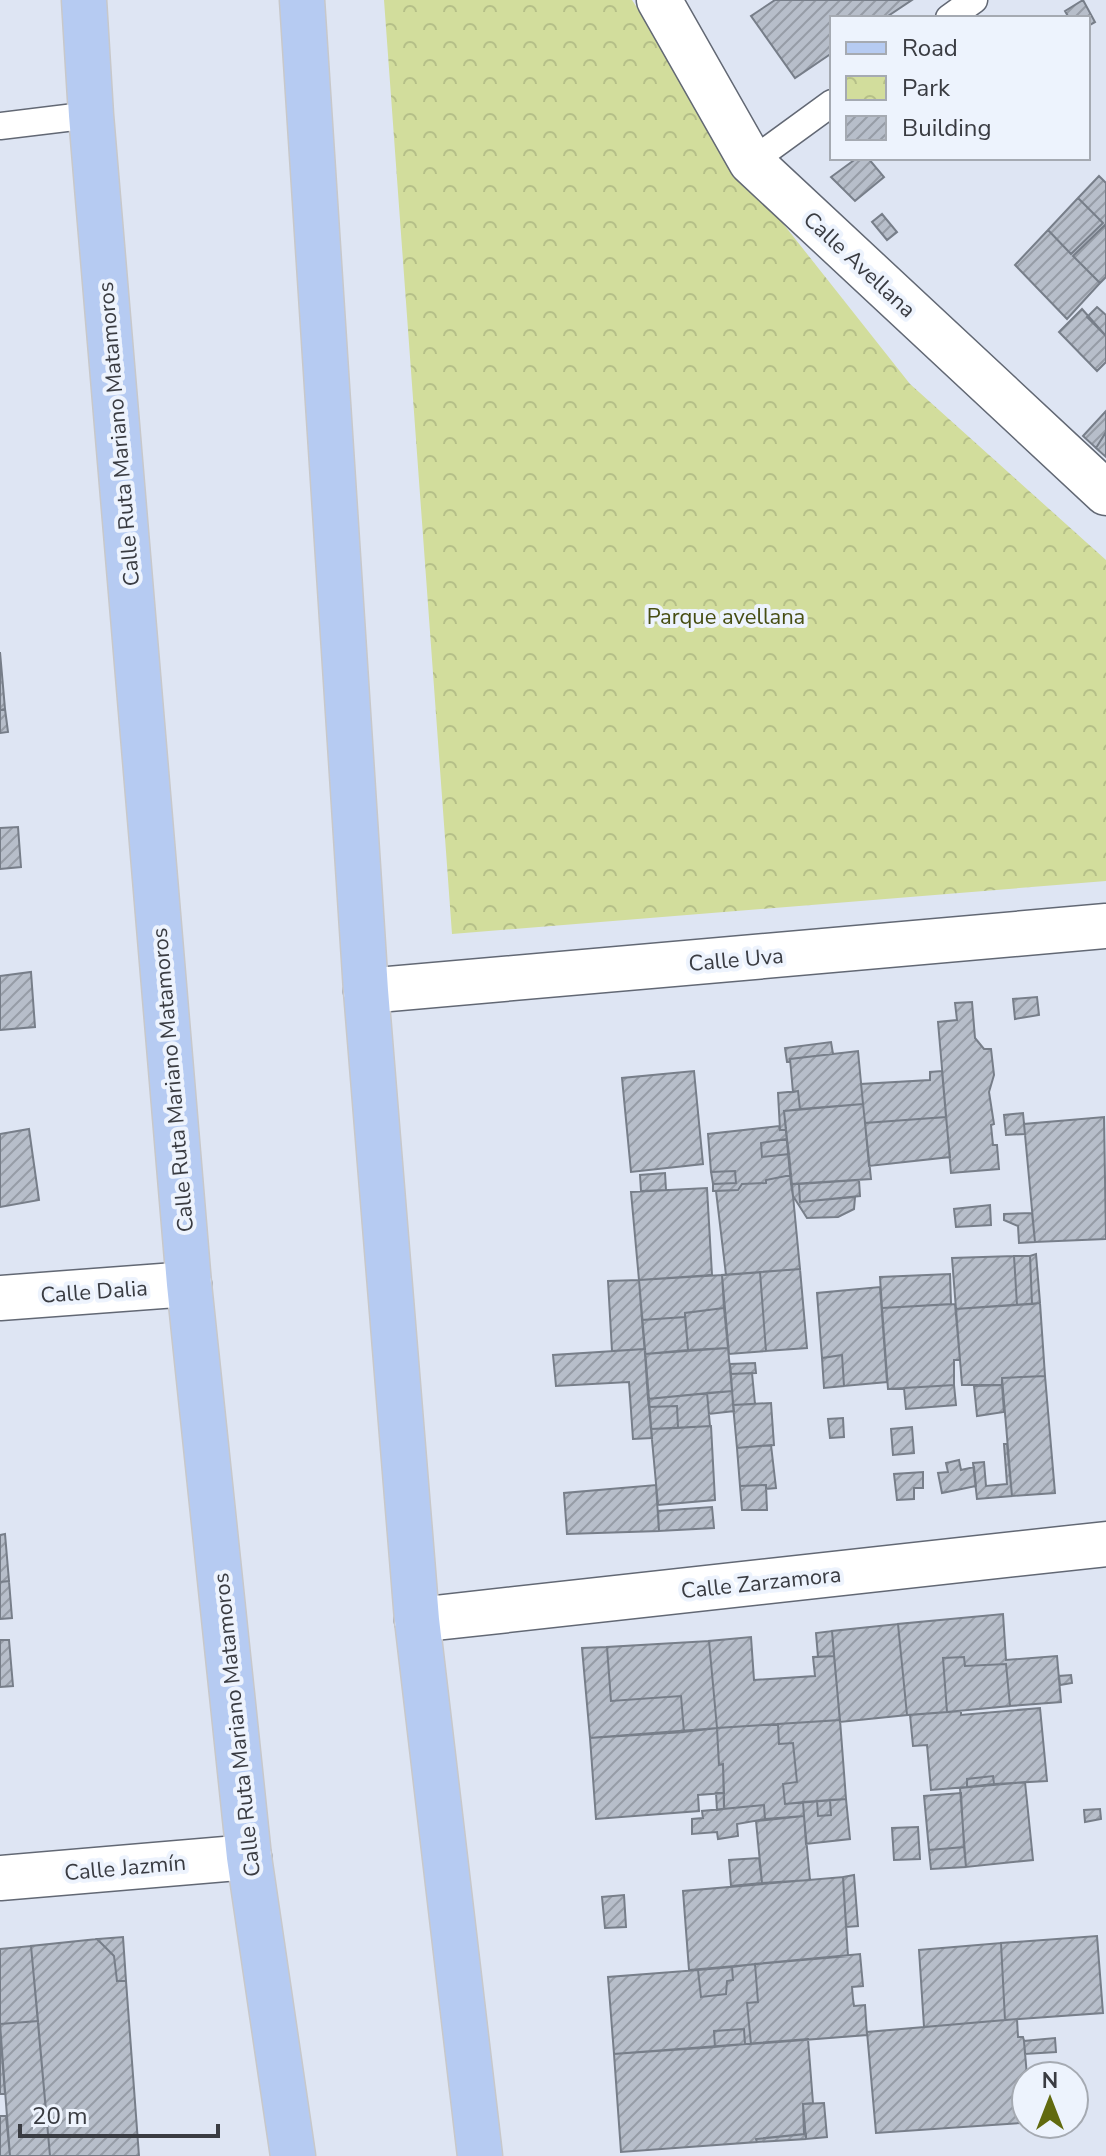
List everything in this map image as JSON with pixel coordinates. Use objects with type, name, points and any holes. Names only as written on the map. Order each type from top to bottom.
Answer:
[{"type":"main road","name":"Calle Ruta Mariano Matamoros","points":[[84,0],[189,1284],[249,1857],[293,2156]]},
{"type":"main road","points":[[302,0],[366,991],[417,1620],[480,2156]]},
{"type":"street","name":"Calle Avellana","points":[[659,0],[751,162],[1106,493]]},
{"type":"street","name":"Calle Uva","points":[[366,991],[1106,926]]},
{"type":"street","name":"Calle Dalia","points":[[0,1298],[189,1284]]},
{"type":"street","name":"Calle Zarzamora","points":[[417,1620],[1106,1544]]},
{"type":"street","name":"Calle Jazmín","points":[[0,1878],[249,1857]]},
{"type":"lane","points":[[952,16],[974,0]]},
{"type":"lane","points":[[751,162],[830,104]]},
{"type":"lane","points":[[0,126],[91,115]]},
{"type":"green space","name":"Parque avellana","points":[[384,0],[632,0],[747,178],[910,384],[1106,560],[1106,881],[452,934]]},
{"type":"building","points":[[775,0],[912,0],[888,16],[830,16],[830,54],[795,78],[751,16]]},
{"type":"building","points":[[1083,0],[1095,22],[1090,25],[1090,16],[1068,16],[1065,11]]},
{"type":"building","points":[[854,160],[870,160],[884,177],[855,201],[831,177]]},
{"type":"building","points":[[1099,176],[1106,183],[1106,224],[1073,256],[1100,283],[1067,319],[1015,265],[1048,230],[1071,254],[1103,223],[1078,198]]},
{"type":"building","points":[[1078,198],[1103,223],[1071,254],[1048,230]]},
{"type":"building","points":[[882,214],[897,232],[887,240],[872,222]]},
{"type":"building","points":[[1106,224],[1106,277],[1100,283],[1073,256]]},
{"type":"building","points":[[1097,307],[1106,315],[1106,336],[1087,317]]},
{"type":"building","points":[[1082,309],[1106,336],[1106,362],[1097,371],[1059,332]]},
{"type":"building","points":[[1106,411],[1106,432],[1096,448],[1083,436]]},
{"type":"building","points":[[1106,432],[1106,457],[1096,448]]},
{"type":"building","points":[[0,652],[5,709],[0,710]]},
{"type":"building","points":[[5,709],[8,732],[0,733],[0,710]]},
{"type":"building","points":[[18,827],[21,867],[0,869],[0,828]]},
{"type":"building","points":[[31,972],[35,1027],[0,1030],[0,976]]},
{"type":"building","points":[[1037,997],[1039,1015],[1015,1019],[1013,999]]},
{"type":"building","points":[[972,1002],[975,1038],[984,1049],[991,1049],[994,1075],[989,1092],[994,1124],[991,1125],[999,1169],[951,1173],[938,1022],[957,1020],[955,1003]]},
{"type":"building","points":[[831,1042],[833,1054],[790,1059],[787,1062],[785,1048]]},
{"type":"building","points":[[858,1051],[863,1104],[800,1109],[798,1091],[793,1092],[790,1059]]},
{"type":"building","points":[[694,1071],[703,1164],[631,1172],[622,1078]]},
{"type":"building","points":[[942,1071],[946,1117],[865,1123],[861,1084],[930,1080],[930,1072]]},
{"type":"building","points":[[798,1091],[800,1109],[784,1111],[786,1129],[780,1130],[778,1093]]},
{"type":"building","points":[[863,1104],[871,1179],[791,1184],[784,1111]]},
{"type":"building","points":[[1023,1113],[1025,1134],[1006,1135],[1004,1115]]},
{"type":"building","points":[[946,1117],[950,1157],[869,1166],[865,1123]]},
{"type":"building","points":[[1104,1117],[1106,1239],[1035,1242],[1024,1124]]},
{"type":"building","points":[[779,1126],[780,1130],[786,1129],[787,1139],[761,1143],[762,1157],[789,1154],[791,1175],[766,1180],[766,1183],[742,1184],[738,1190],[713,1191],[713,1184],[736,1183],[735,1171],[711,1172],[708,1134]]},
{"type":"building","points":[[29,1129],[39,1200],[0,1207],[0,1134]]},
{"type":"building","points":[[787,1139],[789,1154],[762,1157],[761,1143]]},
{"type":"building","points":[[735,1171],[736,1183],[713,1184],[711,1172]]},
{"type":"building","points":[[665,1173],[666,1190],[641,1191],[640,1175]]},
{"type":"building","points":[[791,1175],[800,1269],[726,1275],[716,1191],[738,1190],[742,1184],[766,1183],[766,1180]]},
{"type":"building","points":[[859,1180],[860,1196],[800,1202],[799,1184]]},
{"type":"building","points":[[791,1184],[799,1184],[800,1202],[855,1197],[854,1209],[838,1217],[807,1218],[793,1196]]},
{"type":"building","points":[[707,1188],[712,1275],[639,1280],[631,1192]]},
{"type":"building","points":[[990,1205],[991,1225],[956,1227],[954,1209]]},
{"type":"building","points":[[1032,1213],[1035,1242],[1019,1243],[1018,1226],[1004,1220],[1004,1214]]},
{"type":"building","points":[[1036,1254],[1040,1303],[1032,1304],[1030,1256]]},
{"type":"building","points":[[1014,1256],[1017,1305],[956,1309],[952,1258]]},
{"type":"building","points":[[1014,1256],[1030,1256],[1032,1304],[1017,1305]]},
{"type":"building","points":[[800,1269],[807,1348],[766,1351],[760,1272]]},
{"type":"building","points":[[760,1272],[766,1351],[729,1354],[722,1275]]},
{"type":"building","points":[[950,1274],[951,1304],[882,1308],[880,1277]]},
{"type":"building","points":[[722,1275],[724,1308],[685,1313],[685,1317],[642,1320],[639,1280]]},
{"type":"building","points":[[639,1280],[645,1349],[612,1351],[608,1281]]},
{"type":"building","points":[[880,1287],[887,1382],[844,1386],[842,1355],[822,1358],[817,1293]]},
{"type":"building","points":[[1040,1303],[1045,1376],[1002,1378],[1002,1385],[962,1385],[956,1309]]},
{"type":"building","points":[[955,1304],[960,1360],[954,1360],[954,1385],[888,1389],[882,1308]]},
{"type":"building","points":[[724,1308],[728,1348],[688,1350],[685,1313]]},
{"type":"building","points":[[685,1317],[688,1350],[645,1354],[642,1320]]},
{"type":"building","points":[[728,1348],[732,1391],[648,1399],[645,1354]]},
{"type":"building","points":[[645,1349],[652,1438],[633,1439],[629,1382],[556,1386],[553,1355]]},
{"type":"building","points":[[842,1355],[844,1386],[824,1388],[822,1358]]},
{"type":"building","points":[[755,1363],[756,1373],[731,1374],[730,1364]]},
{"type":"building","points":[[752,1373],[755,1404],[733,1405],[731,1374]]},
{"type":"building","points":[[1045,1376],[1055,1493],[1012,1496],[1002,1378]]},
{"type":"building","points":[[954,1385],[956,1405],[906,1409],[904,1388]]},
{"type":"building","points":[[1002,1385],[1004,1412],[977,1416],[974,1386]]},
{"type":"building","points":[[732,1391],[734,1411],[709,1414],[707,1393]]},
{"type":"building","points":[[707,1393],[710,1426],[678,1428],[677,1406],[649,1407],[648,1399]]},
{"type":"building","points":[[771,1403],[774,1445],[737,1448],[733,1405]]},
{"type":"building","points":[[677,1406],[678,1428],[651,1429],[649,1407]]},
{"type":"building","points":[[843,1418],[844,1437],[830,1438],[828,1419]]},
{"type":"building","points":[[711,1426],[715,1500],[658,1505],[651,1429]]},
{"type":"building","points":[[912,1427],[914,1453],[893,1455],[891,1429]]},
{"type":"building","points":[[1004,1444],[1007,1444],[1012,1496],[977,1499],[973,1463],[984,1462],[986,1486],[1007,1484]]},
{"type":"building","points":[[771,1445],[776,1488],[766,1489],[766,1485],[740,1486],[737,1448]]},
{"type":"building","points":[[959,1460],[961,1470],[974,1467],[976,1486],[942,1493],[938,1473],[948,1472],[946,1463]]},
{"type":"building","points":[[923,1472],[923,1488],[914,1488],[914,1499],[897,1500],[894,1474]]},
{"type":"building","points":[[656,1485],[659,1531],[567,1534],[564,1493]]},
{"type":"building","points":[[766,1485],[767,1510],[742,1510],[740,1486]]},
{"type":"building","points":[[712,1507],[714,1528],[659,1531],[658,1511]]},
{"type":"building","points":[[5,1534],[9,1581],[0,1582],[0,1535]]},
{"type":"building","points":[[9,1581],[12,1618],[0,1619],[0,1582]]},
{"type":"building","points":[[1003,1614],[1006,1660],[1057,1656],[1061,1702],[1010,1706],[1006,1664],[965,1666],[964,1657],[943,1658],[947,1712],[907,1715],[898,1624]]},
{"type":"building","points":[[898,1624],[907,1715],[840,1722],[832,1631]]},
{"type":"building","points":[[832,1631],[834,1656],[818,1657],[816,1633]]},
{"type":"building","points":[[751,1637],[754,1680],[815,1676],[813,1657],[834,1656],[840,1720],[717,1728],[709,1641]]},
{"type":"building","points":[[0,1640],[9,1640],[13,1686],[0,1687]]},
{"type":"building","points":[[709,1641],[717,1728],[684,1732],[681,1696],[611,1701],[607,1647]]},
{"type":"building","points":[[607,1647],[611,1701],[681,1696],[684,1732],[590,1738],[582,1648]]},
{"type":"building","points":[[964,1657],[965,1666],[1006,1664],[1010,1706],[947,1712],[943,1658]]},
{"type":"building","points":[[1071,1675],[1072,1683],[1060,1685],[1059,1676]]},
{"type":"building","points":[[1040,1708],[1047,1781],[994,1784],[993,1776],[967,1779],[967,1787],[931,1790],[927,1745],[913,1746],[910,1715],[961,1711],[961,1715]]},
{"type":"building","points":[[840,1720],[846,1799],[785,1804],[783,1784],[797,1782],[793,1743],[779,1744],[778,1724]]},
{"type":"building","points":[[778,1724],[779,1744],[793,1743],[797,1782],[783,1784],[785,1804],[803,1802],[804,1816],[765,1819],[764,1805],[724,1809],[723,1764],[719,1765],[717,1728]]},
{"type":"building","points":[[717,1728],[724,1793],[698,1795],[699,1811],[596,1819],[590,1738]]},
{"type":"building","points":[[993,1776],[994,1784],[967,1787],[967,1779]]},
{"type":"building","points":[[1025,1782],[1033,1860],[966,1867],[960,1788]]},
{"type":"building","points":[[716,1793],[724,1793],[724,1809],[717,1810]]},
{"type":"building","points":[[961,1793],[964,1847],[929,1850],[924,1796]]},
{"type":"building","points":[[846,1799],[850,1839],[806,1844],[803,1802],[817,1801],[818,1816],[831,1815],[830,1800]]},
{"type":"building","points":[[830,1800],[831,1815],[818,1816],[817,1801]]},
{"type":"building","points":[[764,1805],[765,1819],[737,1824],[738,1836],[718,1839],[717,1832],[692,1834],[692,1819],[703,1818],[702,1811]]},
{"type":"building","points":[[1100,1809],[1101,1819],[1085,1822],[1084,1810]]},
{"type":"building","points":[[804,1816],[810,1880],[762,1883],[756,1821]]},
{"type":"building","points":[[918,1827],[920,1859],[894,1860],[892,1828]]},
{"type":"building","points":[[964,1847],[966,1867],[931,1869],[929,1850]]},
{"type":"building","points":[[759,1858],[762,1883],[731,1886],[729,1860]]},
{"type":"building","points":[[854,1875],[858,1926],[846,1927],[843,1877]]},
{"type":"building","points":[[843,1877],[848,1956],[689,1970],[683,1891]]},
{"type":"building","points":[[624,1895],[626,1927],[605,1928],[602,1897]]},
{"type":"building","points":[[1097,1936],[1103,2013],[1005,2020],[1001,1943]]},
{"type":"building","points":[[123,1937],[126,1981],[117,1981],[114,1956],[97,1939]]},
{"type":"building","points":[[97,1939],[114,1956],[117,1981],[126,1981],[139,2156],[50,2156],[31,1946]]},
{"type":"building","points":[[1001,1943],[1005,2020],[924,2027],[919,1950]]},
{"type":"building","points":[[31,1946],[38,2021],[0,2024],[0,1949]]},
{"type":"building","points":[[860,1954],[863,1986],[852,1987],[853,1999],[854,2006],[865,2005],[867,2035],[751,2044],[747,2003],[758,2002],[755,1964]]},
{"type":"building","points":[[755,1964],[758,2002],[747,2003],[751,2044],[745,2044],[744,2029],[714,2031],[715,2047],[614,2054],[608,1977],[698,1970],[701,1997],[726,1994],[727,1981],[733,1980],[732,1967]]},
{"type":"building","points":[[732,1967],[733,1980],[727,1981],[726,1994],[701,1997],[698,1970]]},
{"type":"building","points":[[1017,2019],[1018,2037],[1023,2037],[1026,2060],[1010,2060],[1010,2124],[876,2133],[867,2032]]},
{"type":"building","points":[[38,2021],[50,2156],[10,2156],[0,2024]]},
{"type":"building","points":[[744,2029],[745,2044],[715,2047],[714,2031]]},
{"type":"building","points":[[0,2030],[5,2094],[0,2094]]},
{"type":"building","points":[[1055,2038],[1056,2052],[1025,2054],[1024,2041]]},
{"type":"building","points":[[808,2039],[813,2103],[803,2104],[804,2134],[756,2139],[757,2142],[621,2152],[614,2054]]},
{"type":"building","points":[[824,2103],[827,2137],[806,2139],[803,2104]]},
{"type":"building","points":[[0,2116],[6,2116],[10,2156],[0,2156]]},
{"type":"building","points":[[806,2134],[806,2139],[757,2142],[756,2139]]}]
